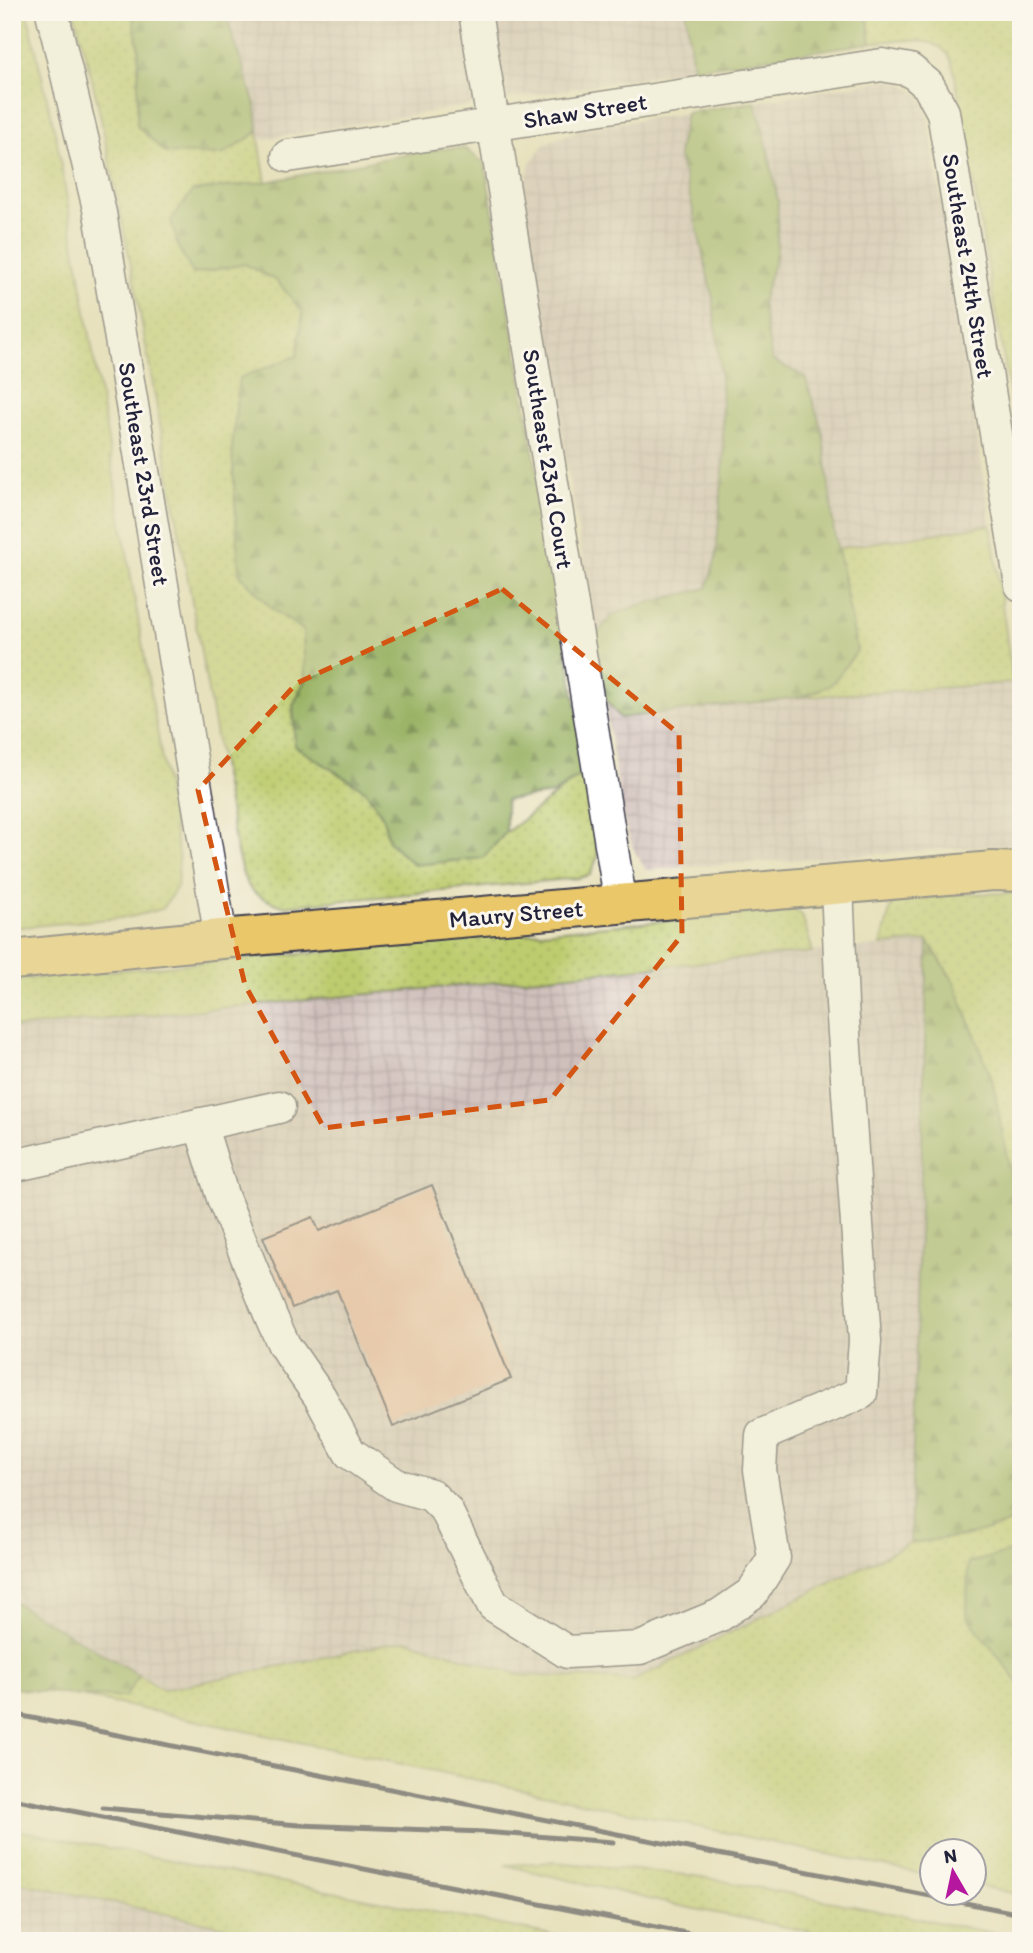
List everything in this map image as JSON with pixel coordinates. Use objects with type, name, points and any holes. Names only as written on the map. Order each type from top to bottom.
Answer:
[{"type":"main road","name":"Maury Street","points":[[12,960],[837,885],[1021,872]]},
{"type":"street","name":"Southeast 23rd Street","points":[[52,12],[100,213],[220,939]]},
{"type":"street","name":"Southeast 23rd Court","points":[[475,12],[621,905]]},
{"type":"street","name":"Shaw Street","points":[[288,156],[882,65]]},
{"type":"street","name":"Southeast 24th Street","points":[[882,65],[910,70],[928,85],[943,112],[1021,585]]},
{"type":"street","points":[[200,1124],[223,1198],[272,1319],[284,1345],[320,1397],[350,1453],[397,1485],[431,1495],[446,1510],[493,1605],[567,1652],[640,1648],[720,1615],[752,1594],[774,1558],[761,1471],[762,1435],[861,1393],[865,1341],[842,1004],[837,885]]},
{"type":"street","points":[[12,1166],[279,1107]]},
{"type":"highlighted area","points":[[502,589],[679,734],[682,935],[550,1100],[324,1128],[245,985],[198,790],[297,683]]},
{"type":"shaded area","points":[[233,12],[686,12],[693,69],[259,140],[256,107],[227,19]]},
{"type":"shaded area","points":[[885,80],[901,82],[922,97],[928,117],[991,525],[838,548],[823,433],[806,378],[772,360],[762,303],[777,254],[755,102]]},
{"type":"shaded area","points":[[686,113],[678,154],[713,299],[721,380],[724,454],[716,557],[707,588],[639,605],[613,615],[596,635],[525,220],[525,186],[530,163],[545,143],[585,128]]},
{"type":"shaded area","points":[[1013,683],[1021,732],[1021,842],[646,870],[633,848],[624,823],[604,697],[620,718],[802,697]]},
{"type":"shaded area","points":[[928,941],[910,1543],[635,1680],[520,1675],[407,1640],[163,1690],[12,1601],[12,1028]]},
{"type":"shaded area","points":[[12,1881],[291,1941],[12,1941]]},
{"type":"green space","points":[[12,12],[27,12],[57,141],[179,859],[177,887],[162,909],[131,917],[12,928]]},
{"type":"green space","points":[[74,12],[132,12],[139,50],[137,126],[222,155],[258,132],[266,182],[193,191],[193,274],[245,264],[277,281],[303,312],[271,608],[303,630],[305,680],[293,706],[295,746],[366,791],[383,817],[389,842],[483,858],[503,835],[587,770],[598,856],[590,875],[283,906],[255,893],[246,882],[237,853],[135,285],[97,100]]},
{"type":"green space","points":[[132,12],[233,12],[227,19],[256,107],[258,132],[222,155],[166,153],[137,126],[139,50]]},
{"type":"green space","points":[[686,12],[867,12],[871,43],[693,69]]},
{"type":"green space","points":[[867,12],[1021,12],[1021,458],[952,63],[942,48],[923,41],[871,43]]},
{"type":"green space","points":[[755,102],[778,200],[777,254],[762,303],[772,360],[805,377],[823,433],[834,530],[857,651],[831,685],[802,697],[620,718],[604,697],[596,635],[612,615],[639,605],[707,588],[716,557],[724,454],[721,380],[713,299],[678,154],[686,113]]},
{"type":"green space","points":[[465,148],[485,164],[587,770],[553,794],[506,800],[506,832],[483,858],[414,865],[389,842],[383,817],[366,791],[295,746],[293,706],[305,680],[303,630],[271,608],[239,573],[232,448],[239,378],[297,356],[303,312],[277,281],[245,264],[193,274],[178,247],[171,220],[193,191],[266,182],[432,149]]},
{"type":"green space","points":[[991,525],[1013,683],[802,697],[831,685],[857,651],[838,548]]},
{"type":"green space","points":[[1021,893],[1021,1231],[992,1079],[954,982],[928,941],[881,945],[892,902],[953,894]]},
{"type":"green space","points":[[793,909],[802,915],[813,952],[12,1028],[12,980]]},
{"type":"green space","points":[[928,941],[954,982],[992,1079],[1021,1231],[1021,1516],[981,1532],[910,1543]]},
{"type":"green space","points":[[1021,1516],[1021,1553],[1014,1551],[968,1563],[967,1616],[1021,1686],[1021,1895],[988,1888],[988,1838],[918,1838],[918,1873],[80,1696],[125,1697],[139,1675],[163,1690],[407,1640],[520,1675],[635,1680],[910,1543],[965,1536],[1008,1524]]},
{"type":"green space","points":[[1015,1551],[1021,1553],[1021,1686],[967,1616],[968,1563]]},
{"type":"green space","points":[[12,1601],[139,1675],[125,1697],[80,1696],[12,1688]]},
{"type":"green space","points":[[12,1829],[583,1941],[291,1941],[12,1881]]},
{"type":"green space","points":[[555,1862],[697,1876],[1021,1938],[1021,1941],[857,1941],[670,1904],[505,1865]]},
{"type":"building","points":[[432,1185],[511,1379],[393,1427],[337,1290],[292,1308],[263,1237],[313,1217],[319,1231]]},
{"type":"railway","points":[[12,1714],[1021,1914]]},
{"type":"railway","points":[[12,1799],[726,1941]]},
{"type":"railway","points":[[103,1808],[299,1825],[484,1832],[613,1842]]}]
